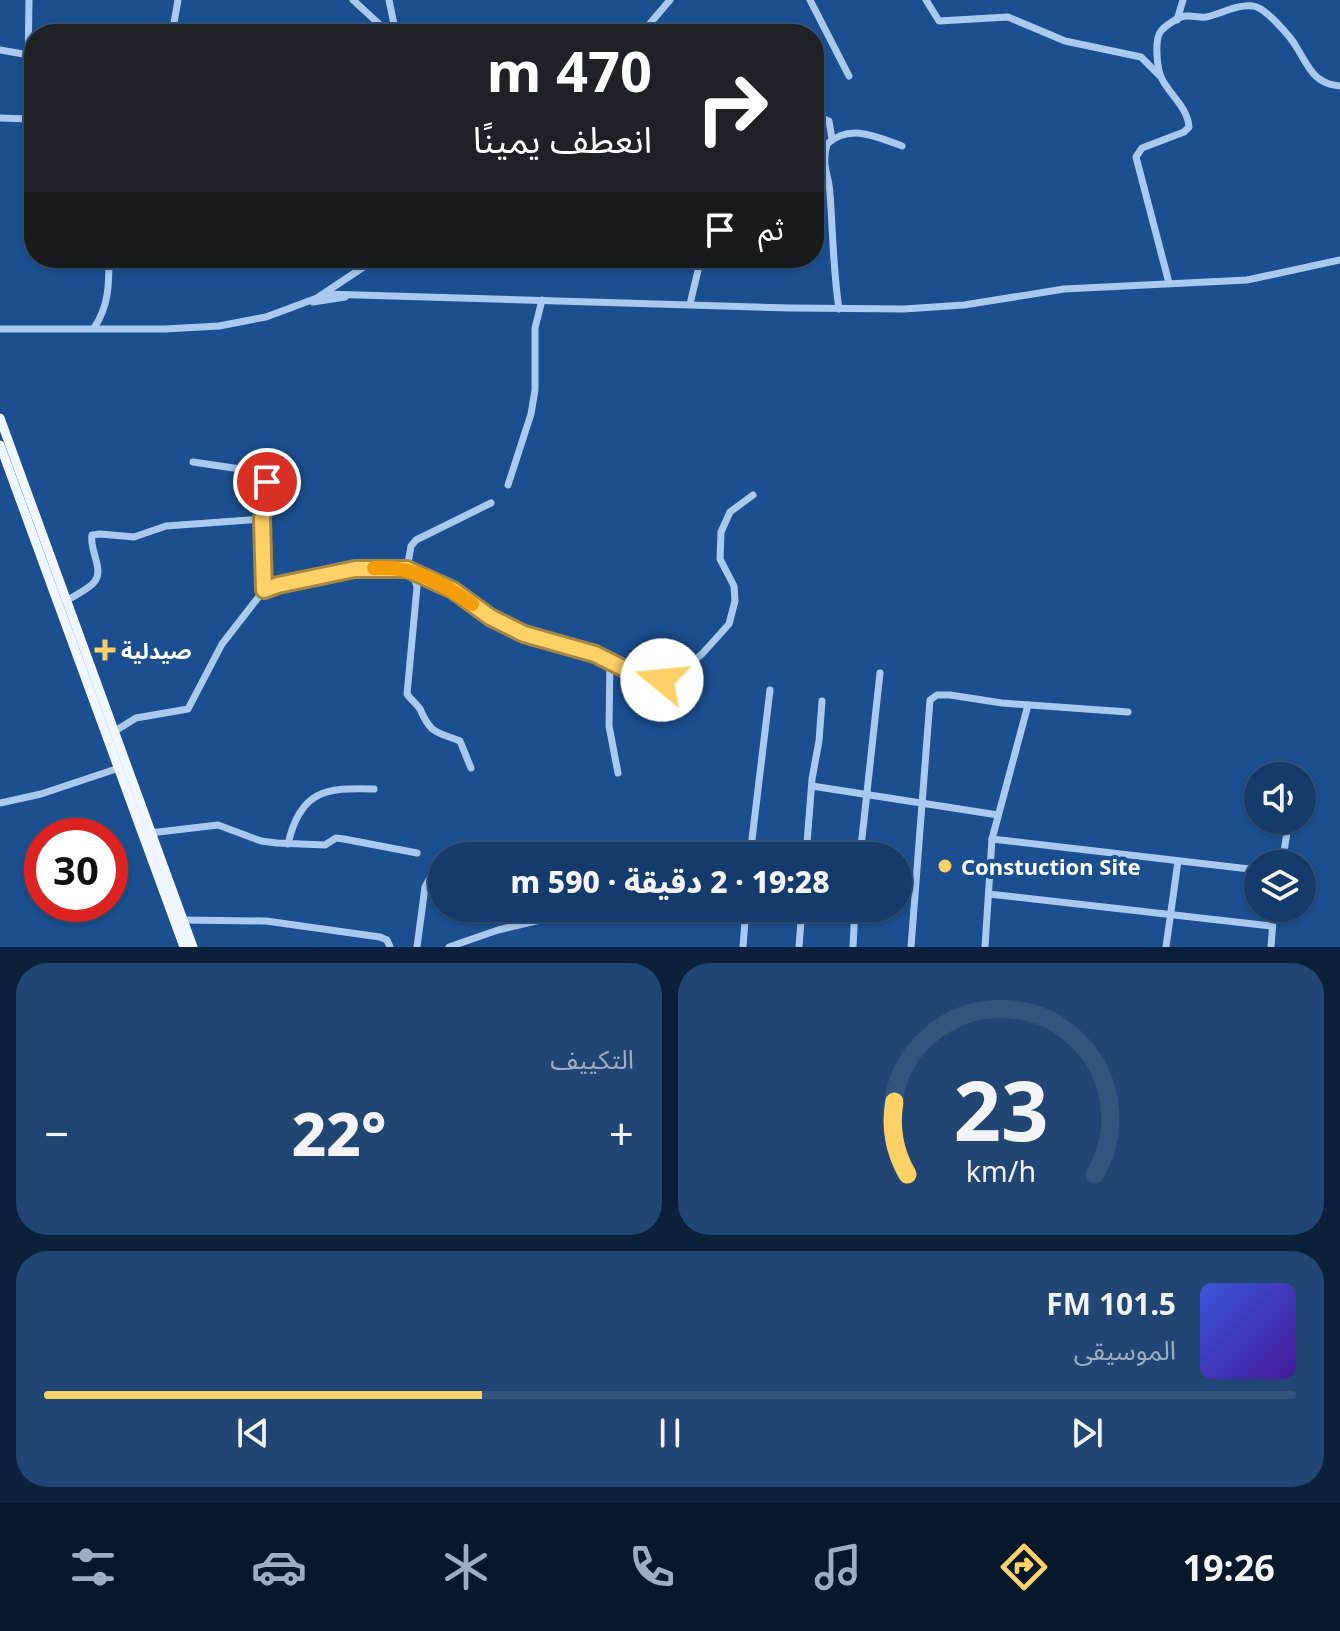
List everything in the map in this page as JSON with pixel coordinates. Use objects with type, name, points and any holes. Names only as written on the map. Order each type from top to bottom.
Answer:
[{"type":"main road","points":[[0,418],[193,947]]},
{"type":"main road","points":[[0,445],[184,947]]},
{"type":"street","points":[[29,0],[29,24]]},
{"type":"street","points":[[174,24],[178,0]]},
{"type":"street","points":[[353,0],[379,24]]},
{"type":"street","points":[[389,0],[394,24]]},
{"type":"street","points":[[650,24],[670,0]]},
{"type":"street","points":[[810,0],[822,24]]},
{"type":"street","points":[[926,0],[939,21],[1008,17],[1065,41],[1141,57],[1161,77],[1181,106],[1189,127],[1184,132],[1139,150],[1136,162],[1169,283]]},
{"type":"street","points":[[1177,20],[1183,0]]},
{"type":"street","points":[[1161,77],[1159,33],[1185,16],[1209,17],[1214,13],[1244,7],[1261,8],[1295,44],[1316,78],[1324,84],[1340,86]]},
{"type":"street","points":[[824,27],[849,76]]},
{"type":"street","points":[[0,50],[24,54]]},
{"type":"street","points":[[0,118],[24,119]]},
{"type":"street","points":[[824,119],[829,121],[832,139]]},
{"type":"street","points":[[839,309],[831,250],[826,149],[832,139],[852,132],[902,146]]},
{"type":"street","points":[[325,294],[839,309],[939,307],[1064,289],[1247,280],[1340,260]]},
{"type":"street","points":[[94,328],[106,304],[108,268]]},
{"type":"street","points":[[0,329],[219,326],[266,317],[325,294],[363,268]]},
{"type":"street","points":[[690,304],[699,268]]},
{"type":"street","points":[[305,302],[351,295]]},
{"type":"street","points":[[508,485],[531,414],[535,390],[535,328],[542,300]]},
{"type":"street","points":[[193,462],[263,475],[267,487],[262,519],[264,590]]},
{"type":"street","points":[[115,731],[136,718],[188,709],[222,644],[264,590],[355,569],[410,570],[453,590],[490,617],[524,634],[595,654],[647,680],[662,680],[686,667],[726,630],[733,616],[733,582],[720,559],[721,532],[730,512],[753,495]]},
{"type":"street","points":[[471,768],[460,741],[425,724],[417,705],[409,698],[417,587],[410,570],[411,546],[416,540],[491,503]]},
{"type":"street","points":[[68,600],[95,583],[98,576],[90,544],[92,535],[134,537],[166,526],[262,519]]},
{"type":"street","points":[[610,661],[609,726],[618,773]]},
{"type":"street","points":[[861,842],[880,673]]},
{"type":"street","points":[[752,842],[770,690]]},
{"type":"street","points":[[911,947],[930,700],[937,695],[950,695],[1028,705],[1128,712]]},
{"type":"street","points":[[807,842],[822,701]]},
{"type":"street","points":[[985,947],[992,839],[1028,705]]},
{"type":"street","points":[[0,803],[41,794],[119,768]]},
{"type":"street","points":[[812,786],[998,815]]},
{"type":"street","points":[[288,844],[299,811],[320,794],[343,788],[374,789]]},
{"type":"street","points":[[150,833],[218,825],[261,841],[325,845],[336,838],[417,853]]},
{"type":"street","points":[[992,839],[1244,868]]},
{"type":"street","points":[[1166,947],[1178,861]]},
{"type":"street","points":[[417,947],[428,882]]},
{"type":"street","points":[[989,894],[1271,926]]},
{"type":"street","points":[[183,920],[266,921],[380,937],[387,940],[390,947]]},
{"type":"street","points":[[449,947],[532,922]]},
{"type":"street","points":[[743,947],[745,922]]},
{"type":"street","points":[[799,947],[801,922]]},
{"type":"street","points":[[853,947],[854,922]]},
{"type":"street","points":[[1271,947],[1272,922]]},
{"type":"slow traffic","points":[[374,568],[407,569],[453,590],[472,604]]},
{"type":"place","name":"صيدلية","points":[[105,650]]},
{"type":"place","name":"Constuction Site","points":[[945,866]]},
{"type":"route","points":[[267,482],[262,519],[264,590],[355,569],[399,567],[453,590],[490,617],[524,634],[595,654],[647,680],[662,680]]}]
